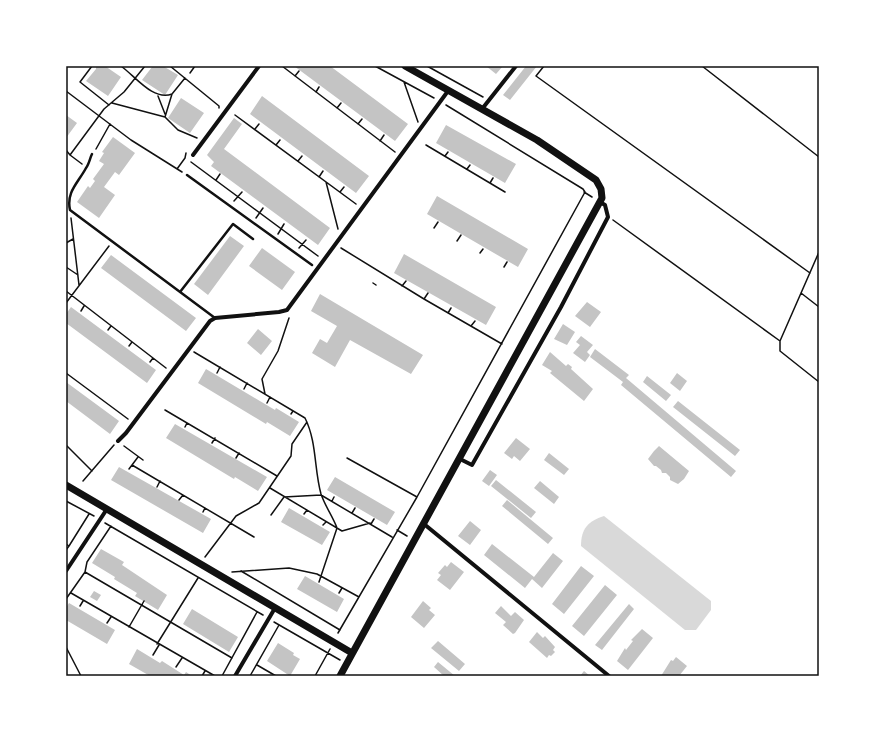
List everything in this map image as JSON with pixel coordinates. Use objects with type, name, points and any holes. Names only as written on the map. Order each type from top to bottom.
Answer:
[{"type":"street","points":[[193,155],[259,66]]},
{"type":"street","points":[[340,676],[601,200],[602,189],[596,180],[537,140],[405,66]]},
{"type":"street","points":[[482,110],[516,66]]},
{"type":"street","points":[[118,441],[126,433],[210,321],[215,318],[287,310],[448,91]]},
{"type":"street","points":[[460,459],[472,465],[558,314],[608,217],[605,205],[601,200]]},
{"type":"street","points":[[66,485],[352,653]]},
{"type":"street","points":[[66,572],[107,509]]},
{"type":"street","points":[[424,524],[609,676]]},
{"type":"street","points":[[235,676],[275,608]]},
{"type":"lane","points":[[92,154],[87,167],[70,192],[68,203],[70,210],[215,318]]},
{"type":"lane","points":[[187,175],[312,265]]},
{"type":"lane","points":[[180,292],[233,224],[253,239]]},
{"type":"path","points":[[92,66],[80,82],[109,105]]},
{"type":"path","points":[[121,66],[148,90],[158,96],[165,97],[172,94]]},
{"type":"path","points":[[70,155],[98,116],[124,92],[145,66]]},
{"type":"path","points":[[170,66],[218,106]]},
{"type":"path","points":[[190,73],[195,66]]},
{"type":"path","points":[[282,66],[395,152]]},
{"type":"path","points":[[375,66],[440,101],[592,197]]},
{"type":"path","points":[[427,66],[483,97],[490,94]]},
{"type":"path","points":[[544,66],[536,76],[810,273]]},
{"type":"path","points":[[702,66],[819,157]]},
{"type":"path","points":[[295,76],[299,71]]},
{"type":"path","points":[[165,116],[172,94],[185,78]]},
{"type":"path","points":[[404,82],[418,122]]},
{"type":"path","points":[[316,92],[320,87]]},
{"type":"path","points":[[66,91],[98,116],[177,170],[187,175]]},
{"type":"path","points":[[158,96],[165,116],[178,130],[197,139]]},
{"type":"path","points":[[112,103],[165,116]]},
{"type":"path","points":[[337,108],[341,103]]},
{"type":"path","points":[[235,115],[357,205]]},
{"type":"path","points":[[358,124],[362,119]]},
{"type":"path","points":[[92,154],[110,124]]},
{"type":"path","points":[[255,130],[259,124]]},
{"type":"path","points":[[380,141],[384,135]]},
{"type":"path","points":[[276,145],[280,140]]},
{"type":"path","points":[[426,145],[505,192]]},
{"type":"path","points":[[66,150],[70,155],[87,167]]},
{"type":"path","points":[[445,156],[448,152]]},
{"type":"path","points":[[298,161],[302,156]]},
{"type":"path","points":[[177,170],[185,158]]},
{"type":"path","points":[[467,169],[470,165]]},
{"type":"path","points":[[197,166],[318,256]]},
{"type":"path","points":[[319,177],[323,171]]},
{"type":"path","points":[[216,180],[220,174]]},
{"type":"path","points":[[490,183],[493,178]]},
{"type":"path","points":[[326,182],[338,231]]},
{"type":"path","points":[[340,192],[344,187]]},
{"type":"path","points":[[238,196],[242,192]]},
{"type":"path","points":[[338,633],[392,537],[416,498],[502,344],[584,196],[584,192]]},
{"type":"path","points":[[259,212],[263,208]]},
{"type":"path","points":[[70,210],[80,285]]},
{"type":"path","points":[[608,217],[780,341]]},
{"type":"path","points":[[434,228],[438,222]]},
{"type":"path","points":[[280,228],[284,224]]},
{"type":"path","points":[[457,241],[461,235]]},
{"type":"path","points":[[66,243],[73,239]]},
{"type":"path","points":[[302,244],[306,240]]},
{"type":"path","points":[[66,303],[111,244]]},
{"type":"path","points":[[341,248],[402,286],[502,344]]},
{"type":"path","points":[[480,254],[483,249]]},
{"type":"path","points":[[819,252],[780,341],[780,351],[819,382]]},
{"type":"path","points":[[504,267],[507,262]]},
{"type":"path","points":[[66,267],[78,275]]},
{"type":"path","points":[[402,286],[406,281]]},
{"type":"path","points":[[66,291],[167,369]]},
{"type":"path","points":[[424,299],[428,293]]},
{"type":"path","points":[[801,293],[819,306]]},
{"type":"path","points":[[81,311],[84,306]]},
{"type":"path","points":[[448,313],[451,308]]},
{"type":"path","points":[[265,394],[262,379],[278,351],[290,318]]},
{"type":"path","points":[[471,326],[475,321]]},
{"type":"path","points":[[108,330],[111,326]]},
{"type":"path","points":[[128,346],[132,342]]},
{"type":"path","points":[[194,352],[305,418],[315,456],[321,495],[337,528],[319,582]]},
{"type":"path","points":[[150,362],[153,358]]},
{"type":"path","points":[[217,373],[220,367]]},
{"type":"path","points":[[66,373],[129,420]]},
{"type":"path","points":[[244,389],[247,384]]},
{"type":"path","points":[[267,403],[270,397]]},
{"type":"path","points":[[165,410],[215,438],[277,476]]},
{"type":"path","points":[[204,558],[236,516],[259,504],[291,456],[292,444],[307,422]]},
{"type":"path","points":[[185,427],[187,423]]},
{"type":"path","points":[[212,443],[215,438]]},
{"type":"path","points":[[84,481],[118,441],[143,460]]},
{"type":"path","points":[[66,445],[92,471]]},
{"type":"path","points":[[236,458],[239,453]]},
{"type":"path","points":[[129,469],[138,457]]},
{"type":"path","points":[[347,458],[416,498]]},
{"type":"path","points":[[132,465],[254,537]]},
{"type":"path","points":[[157,487],[160,481]]},
{"type":"path","points":[[270,488],[342,531],[370,524],[374,519]]},
{"type":"path","points":[[180,500],[183,495]]},
{"type":"path","points":[[284,497],[321,495],[392,537]]},
{"type":"path","points":[[271,515],[284,497]]},
{"type":"path","points":[[332,501],[334,497]]},
{"type":"path","points":[[69,502],[72,498]]},
{"type":"path","points":[[66,501],[95,517]]},
{"type":"path","points":[[203,512],[205,508]]},
{"type":"path","points":[[352,513],[355,508]]},
{"type":"path","points":[[304,514],[307,510]]},
{"type":"path","points":[[66,550],[90,514]]},
{"type":"path","points":[[323,525],[326,522]]},
{"type":"path","points":[[105,523],[263,615]]},
{"type":"path","points":[[66,599],[71,594],[85,572],[87,562],[111,526]]},
{"type":"path","points":[[397,530],[407,536]]},
{"type":"path","points":[[230,572],[289,568],[321,576],[359,597]]},
{"type":"path","points":[[241,571],[340,630]]},
{"type":"path","points":[[85,572],[232,658]]},
{"type":"path","points":[[153,655],[170,622],[198,577]]},
{"type":"path","points":[[339,593],[342,588]]},
{"type":"path","points":[[71,594],[214,676]]},
{"type":"path","points":[[80,606],[83,601]]},
{"type":"path","points":[[129,627],[144,601]]},
{"type":"path","points":[[222,676],[257,612]]},
{"type":"path","points":[[107,623],[111,617]]},
{"type":"path","points":[[274,622],[327,653]]},
{"type":"path","points":[[250,676],[280,625]]},
{"type":"path","points":[[315,676],[331,645]]},
{"type":"path","points":[[66,647],[81,676]]},
{"type":"path","points":[[176,667],[182,658]]},
{"type":"path","points":[[257,664],[276,676]]},
{"type":"path","points":[[202,676],[205,671]]},
{"type":"shaded area","points":[[604,516],[711,601],[711,610],[696,630],[685,630],[581,546],[582,535],[586,526],[594,520]]},
{"type":"building","points":[[96,66],[105,66],[121,77],[108,96],[86,81],[96,69]]},
{"type":"building","points":[[151,66],[163,66],[178,75],[165,95],[142,80],[152,67]]},
{"type":"building","points":[[294,66],[330,66],[408,124],[395,141]]},
{"type":"building","points":[[486,66],[503,66],[496,74]]},
{"type":"building","points":[[526,66],[537,66],[510,100],[503,95]]},
{"type":"building","points":[[262,96],[369,176],[356,193],[250,114]]},
{"type":"building","points":[[181,98],[204,113],[190,133],[168,118]]},
{"type":"building","points":[[66,115],[77,123],[66,138]]},
{"type":"building","points":[[234,118],[242,124],[224,149],[330,228],[318,245],[211,166],[214,162],[207,155]]},
{"type":"building","points":[[446,125],[516,164],[505,183],[436,143]]},
{"type":"building","points":[[113,137],[135,153],[119,175],[115,172],[104,187],[115,195],[99,218],[77,202],[88,186],[90,188],[95,181],[93,179],[104,164],[99,161],[104,153],[102,152]]},
{"type":"building","points":[[437,196],[528,249],[518,267],[427,214]]},
{"type":"building","points":[[230,236],[244,246],[208,295],[194,284]]},
{"type":"building","points":[[262,248],[295,272],[282,290],[249,266]]},
{"type":"building","points":[[404,254],[496,307],[486,325],[394,273]]},
{"type":"building","points":[[111,255],[196,318],[186,331],[101,268]]},
{"type":"building","points":[[320,294],[423,355],[411,374],[350,340],[335,367],[312,353],[320,339],[327,343],[337,326],[311,311]]},
{"type":"building","points":[[587,302],[601,312],[590,327],[575,316]]},
{"type":"building","points":[[71,307],[156,370],[147,383],[66,323],[66,314]]},
{"type":"building","points":[[563,324],[575,332],[567,345],[554,339]]},
{"type":"building","points":[[258,329],[272,341],[261,355],[247,343]]},
{"type":"building","points":[[581,336],[593,345],[587,352],[590,355],[585,362],[573,353],[580,345],[576,342]]},
{"type":"building","points":[[595,349],[629,375],[626,378],[736,471],[731,477],[621,385],[623,382],[590,357]]},
{"type":"building","points":[[550,352],[566,366],[568,364],[572,367],[571,369],[593,389],[584,401],[550,373],[552,371],[542,365]]},
{"type":"building","points":[[206,369],[275,410],[276,408],[299,422],[290,436],[267,422],[266,424],[198,383]]},
{"type":"building","points":[[677,373],[687,381],[680,391],[670,383]]},
{"type":"building","points":[[647,376],[671,395],[666,401],[643,382]]},
{"type":"building","points":[[66,382],[119,421],[110,434],[66,401]]},
{"type":"building","points":[[678,401],[740,450],[735,456],[673,407]]},
{"type":"building","points":[[175,424],[267,477],[258,491],[235,477],[234,479],[166,438]]},
{"type":"building","points":[[516,438],[530,449],[520,461],[514,456],[512,459],[504,453]]},
{"type":"building","points":[[659,446],[689,471],[684,479],[678,484],[670,480],[670,477],[666,473],[662,473],[661,470],[654,466],[648,459]]},
{"type":"building","points":[[549,453],[569,469],[564,475],[544,460]]},
{"type":"building","points":[[119,467],[211,519],[203,533],[111,480]]},
{"type":"building","points":[[490,470],[497,475],[489,486],[482,481]]},
{"type":"building","points":[[335,477],[395,512],[387,525],[327,490]]},
{"type":"building","points":[[496,480],[536,512],[531,518],[491,486]]},
{"type":"building","points":[[540,481],[559,497],[554,504],[534,488]]},
{"type":"building","points":[[507,500],[553,538],[548,544],[502,506]]},
{"type":"building","points":[[289,508],[330,532],[322,545],[281,522]]},
{"type":"building","points":[[470,521],[481,530],[470,545],[458,536]]},
{"type":"building","points":[[492,544],[534,577],[553,553],[563,561],[542,588],[532,579],[525,588],[484,555]]},
{"type":"building","points":[[101,549],[124,562],[122,565],[167,595],[158,610],[135,596],[137,593],[114,579],[115,577],[92,563]]},
{"type":"building","points":[[451,562],[464,572],[450,590],[437,580],[441,575],[438,573],[445,565],[447,567]]},
{"type":"building","points":[[581,566],[594,576],[564,614],[552,604]]},
{"type":"building","points":[[305,576],[344,599],[337,612],[297,589]]},
{"type":"building","points":[[605,585],[617,595],[584,636],[572,626]]},
{"type":"building","points":[[94,591],[101,595],[97,601],[90,597]]},
{"type":"building","points":[[423,601],[431,608],[429,610],[435,615],[424,628],[411,617]]},
{"type":"building","points":[[69,603],[115,630],[107,644],[66,620],[66,608]]},
{"type":"building","points":[[629,604],[634,609],[602,650],[595,645]]},
{"type":"building","points":[[501,606],[511,616],[515,612],[524,620],[513,634],[503,625],[506,622],[495,613]]},
{"type":"building","points":[[192,609],[238,637],[229,652],[183,624]]},
{"type":"building","points":[[642,629],[653,638],[628,670],[617,661],[625,648],[626,650],[633,641],[631,640]]},
{"type":"building","points":[[537,632],[543,638],[545,636],[555,647],[553,650],[555,652],[547,658],[529,642]]},
{"type":"building","points":[[438,641],[465,664],[459,671],[431,648]]},
{"type":"building","points":[[278,643],[294,653],[293,655],[300,659],[290,676],[267,661]]},
{"type":"building","points":[[137,649],[160,663],[162,661],[184,675],[186,672],[192,676],[150,676],[129,664]]},
{"type":"building","points":[[676,657],[687,666],[679,676],[661,676],[671,660],[673,661]]},
{"type":"building","points":[[438,662],[455,676],[444,676],[434,667]]},
{"type":"building","points":[[584,671],[590,676],[580,676]]}]
